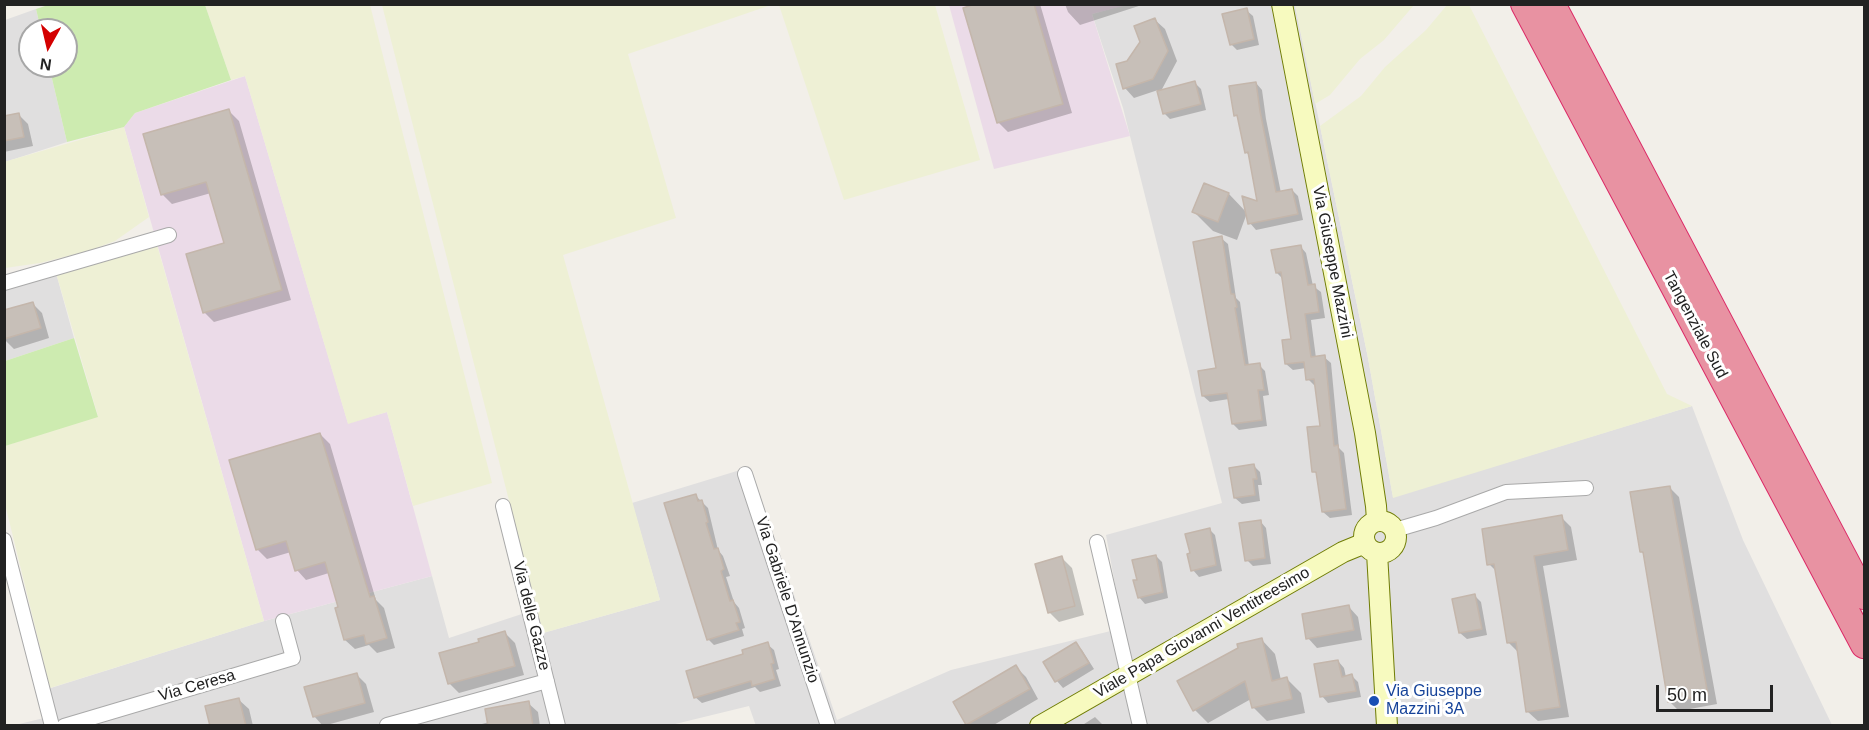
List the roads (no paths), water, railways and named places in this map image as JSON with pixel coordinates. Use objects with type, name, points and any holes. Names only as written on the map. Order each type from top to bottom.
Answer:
[{"type":"highway","name":"Tangenziale Sud","points":[[1524,4],[1864,645]]},
{"type":"highway","name":"Tangenziale Sud","points":[[1552,4],[1864,597]]},
{"type":"street","name":"Via Giuseppe Mazzini","points":[[1282,4],[1365,433],[1377,520]]},
{"type":"street","points":[[4,283],[169,235]]},
{"type":"street","name":"Via Gabriele D'Annunzio","points":[[745,474],[828,726]]},
{"type":"street","points":[[1395,530],[1436,518],[1506,492],[1586,488]]},
{"type":"street","name":"Via delle Gazze","points":[[503,506],[558,726]]},
{"type":"street","points":[[1371,548],[1384,553],[1395,544],[1395,530],[1390,524],[1377,520],[1366,528],[1364,534],[1371,548],[1387,726]]},
{"type":"street","points":[[4,540],[52,726]]},
{"type":"street","points":[[1098,542],[1140,726]]},
{"type":"street","name":"Viale Papa Giovanni Ventitreesimo","points":[[1040,726],[1343,552],[1371,548]]},
{"type":"street","name":"Via Ceresa","points":[[64,726],[293,658],[283,621]]},
{"type":"street","points":[[387,725],[547,681]]},
{"type":"street","points":[[113,711],[116,726]]},
{"type":"place","name":"Via Giuseppe Mazzini 3A","points":[[1374,701]]}]
